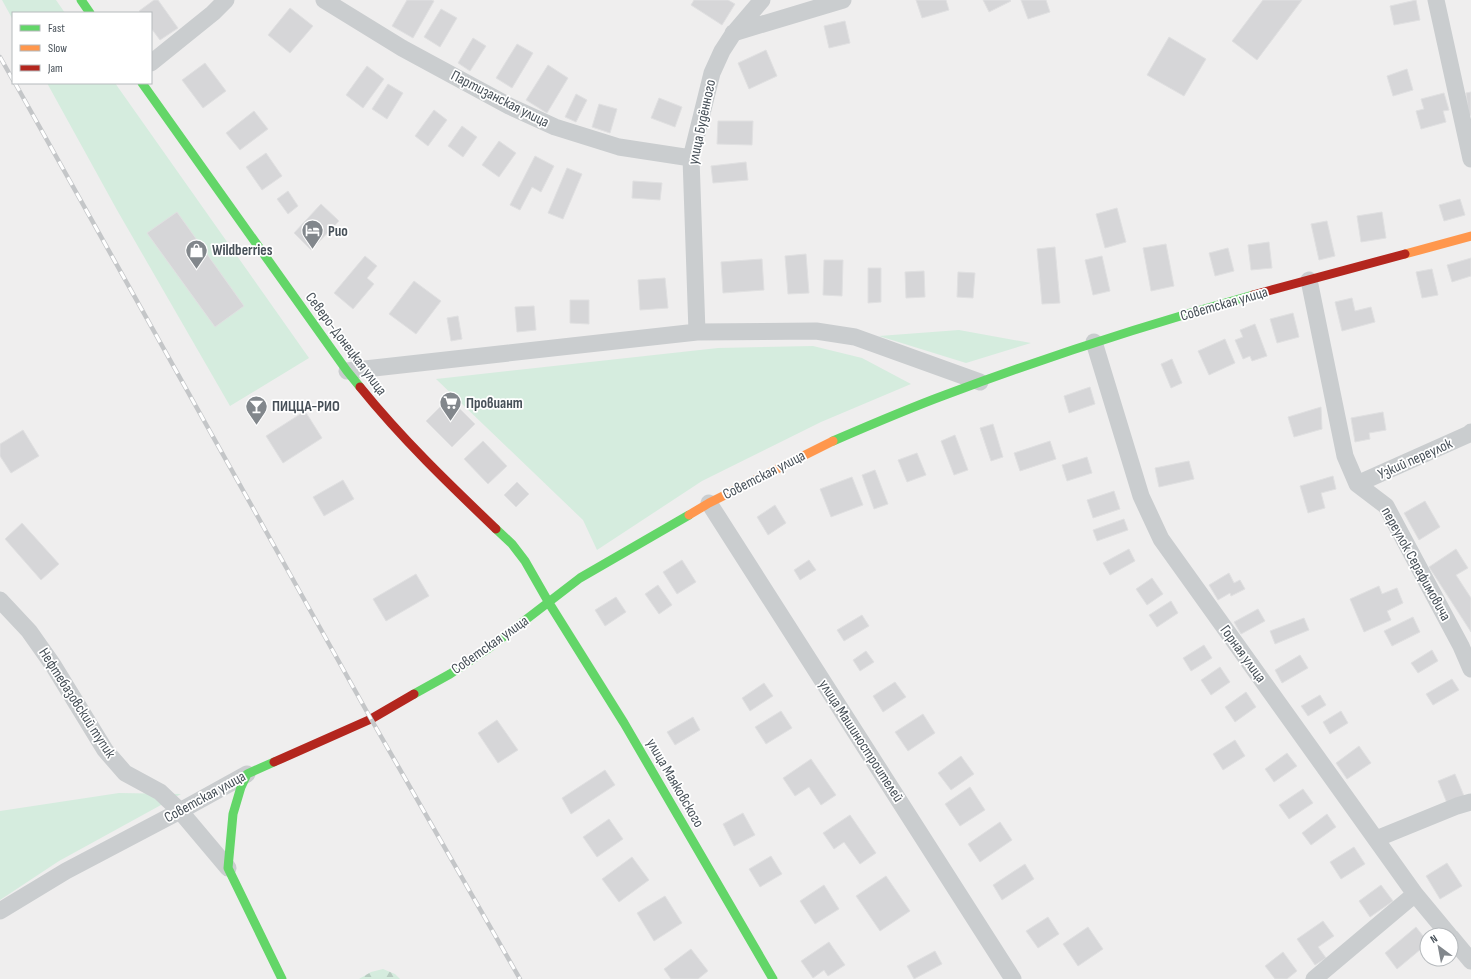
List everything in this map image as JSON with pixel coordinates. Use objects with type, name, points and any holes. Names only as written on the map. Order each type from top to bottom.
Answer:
[{"type":"main road","points":[[81,0],[89,12]]},
{"type":"main road","name":"Северо-Донецкая улица","points":[[143,84],[347,371],[385,418],[432,468],[512,544],[525,561],[549,603]]},
{"type":"main road","name":"Советская улица","points":[[247,774],[371,718],[450,674],[489,648],[580,578],[709,503],[832,441],[944,395],[1094,342],[1188,313],[1471,236]]},
{"type":"main road","name":"улица Маяковского","points":[[549,603],[624,723],[773,979]]},
{"type":"main road","points":[[247,774],[241,787],[233,814],[228,868],[282,979]]},
{"type":"street","points":[[152,62],[213,13],[226,0]]},
{"type":"street","name":"Партизанская улица","points":[[324,0],[402,48],[509,106],[555,127],[619,147],[691,158]]},
{"type":"street","name":"улица Будённого","points":[[697,332],[691,158],[712,73],[722,50],[733,34],[762,0]]},
{"type":"street","points":[[733,34],[843,0]]},
{"type":"street","points":[[1436,0],[1471,159]]},
{"type":"street","name":"переулок Серафимовича","points":[[1309,280],[1345,456],[1357,484],[1386,506],[1461,646],[1471,669]]},
{"type":"street","points":[[347,371],[697,332],[816,331],[855,337],[980,382]]},
{"type":"street","name":"Горная улица","points":[[1094,342],[1141,496],[1161,538],[1415,894],[1442,927]]},
{"type":"street","name":"Узкий переулок","points":[[1357,484],[1471,432]]},
{"type":"street","name":"улица Машиностроителей","points":[[709,503],[1013,979]]},
{"type":"street","name":"Нефтебазовский тупик","points":[[0,600],[29,631],[54,665],[106,750],[126,773],[160,792],[180,811],[228,868]]},
{"type":"street","name":"Советская улица","points":[[0,912],[66,871],[247,774]]},
{"type":"street","points":[[1376,839],[1457,806],[1471,802]]},
{"type":"street","points":[[1314,979],[1415,894]]},
{"type":"street","name":"Горная улица","points":[[1459,947],[1471,961]]},
{"type":"green space","points":[[2,0],[56,0],[64,12],[12,12],[12,18]]},
{"type":"green space","points":[[48,84],[116,84],[309,358],[230,406],[117,210]]},
{"type":"green space","points":[[959,330],[1031,343],[966,363],[879,336]]},
{"type":"green space","points":[[813,346],[862,358],[911,384],[821,422],[702,481],[597,550],[583,520],[436,379],[718,348]]},
{"type":"green space","points":[[119,793],[181,794],[59,861],[0,900],[0,811]]},
{"type":"green space","points":[[383,969],[395,974],[400,979],[359,979],[371,972]]},
{"type":"building","points":[[154,0],[158,0],[178,28],[160,40],[152,29],[152,12],[139,11]]},
{"type":"building","points":[[407,0],[434,1],[413,38],[392,26]]},
{"type":"building","points":[[694,0],[728,0],[735,4],[722,25],[691,5]]},
{"type":"building","points":[[916,0],[946,0],[949,10],[922,18]]},
{"type":"building","points":[[983,0],[1010,0],[1011,1],[989,12]]},
{"type":"building","points":[[1021,0],[1046,0],[1050,12],[1028,19]]},
{"type":"building","points":[[1263,0],[1302,0],[1257,60],[1232,41]]},
{"type":"building","points":[[1416,0],[1420,20],[1394,25],[1390,6]]},
{"type":"building","points":[[290,8],[313,26],[290,53],[268,35]]},
{"type":"building","points":[[441,9],[457,18],[440,47],[424,37]]},
{"type":"building","points":[[845,21],[850,43],[829,48],[824,26]]},
{"type":"building","points":[[1169,37],[1206,59],[1184,96],[1147,75]]},
{"type":"building","points":[[473,38],[486,46],[470,71],[458,63]]},
{"type":"building","points":[[517,44],[533,53],[512,88],[496,78]]},
{"type":"building","points":[[766,50],[777,76],[749,89],[738,63]]},
{"type":"building","points":[[205,63],[226,91],[203,108],[182,80]]},
{"type":"building","points":[[548,65],[568,78],[547,113],[526,100]]},
{"type":"building","points":[[367,66],[384,79],[363,108],[346,95]]},
{"type":"building","points":[[1407,69],[1413,90],[1393,96],[1387,76]]},
{"type":"building","points":[[388,84],[403,93],[387,119],[372,109]]},
{"type":"building","points":[[1471,92],[1471,115],[1469,116],[1466,93]]},
{"type":"building","points":[[1444,93],[1449,110],[1443,111],[1446,122],[1421,129],[1416,111],[1424,109],[1421,99]]},
{"type":"building","points":[[576,94],[587,100],[576,122],[565,117]]},
{"type":"building","points":[[659,98],[682,107],[675,127],[651,118]]},
{"type":"building","points":[[599,104],[617,109],[610,133],[592,127]]},
{"type":"building","points":[[434,110],[447,120],[428,146],[415,136]]},
{"type":"building","points":[[254,111],[268,129],[240,150],[226,133]]},
{"type":"building","points":[[718,121],[753,121],[752,145],[717,144]]},
{"type":"building","points":[[462,126],[477,137],[463,157],[448,146]]},
{"type":"building","points":[[499,141],[516,153],[499,177],[482,165]]},
{"type":"building","points":[[266,153],[282,176],[262,190],[246,167]]},
{"type":"building","points":[[535,156],[554,166],[541,192],[532,187],[520,210],[510,205]]},
{"type":"building","points":[[746,162],[748,180],[713,183],[711,166]]},
{"type":"building","points":[[567,168],[582,174],[563,219],[548,213]]},
{"type":"building","points":[[633,181],[662,183],[660,200],[632,198]]},
{"type":"building","points":[[288,191],[298,206],[288,214],[277,199]]},
{"type":"building","points":[[1460,199],[1465,215],[1444,221],[1439,205]]},
{"type":"building","points":[[321,204],[339,221],[311,250],[294,233]]},
{"type":"building","points":[[1117,208],[1126,242],[1105,248],[1096,214]]},
{"type":"building","name":"Wildberries","points":[[177,212],[244,306],[215,327],[147,233]]},
{"type":"building","points":[[1382,212],[1386,238],[1361,242],[1357,216]]},
{"type":"building","points":[[1327,221],[1335,256],[1319,260],[1311,224]]},
{"type":"building","points":[[1269,242],[1272,268],[1251,270],[1248,245]]},
{"type":"building","points":[[1166,244],[1174,286],[1151,291],[1143,248]]},
{"type":"building","points":[[1055,247],[1060,303],[1042,304],[1037,249]]},
{"type":"building","points":[[1228,248],[1234,271],[1215,276],[1209,253]]},
{"type":"building","points":[[806,254],[809,293],[788,294],[785,256]]},
{"type":"building","points":[[365,256],[377,266],[367,278],[374,284],[353,309],[334,293]]},
{"type":"building","points":[[1102,256],[1110,291],[1093,295],[1085,260]]},
{"type":"building","points":[[1471,258],[1471,276],[1452,282],[1447,265]]},
{"type":"building","points":[[762,259],[764,290],[723,293],[721,262]]},
{"type":"building","points":[[824,260],[843,260],[842,296],[823,295]]},
{"type":"building","points":[[868,268],[881,268],[881,302],[868,303]]},
{"type":"building","points":[[1432,269],[1438,295],[1422,298],[1416,272]]},
{"type":"building","points":[[924,271],[925,297],[906,298],[905,272]]},
{"type":"building","points":[[958,272],[975,273],[973,298],[957,297]]},
{"type":"building","points":[[665,278],[668,308],[640,310],[638,280]]},
{"type":"building","points":[[414,281],[441,301],[416,334],[389,314]]},
{"type":"building","points":[[1352,298],[1355,311],[1371,307],[1375,322],[1342,331],[1335,302]]},
{"type":"building","points":[[570,300],[589,300],[589,324],[570,323]]},
{"type":"building","points":[[534,306],[536,330],[517,332],[515,307]]},
{"type":"building","points":[[1293,313],[1299,337],[1277,343],[1270,319]]},
{"type":"building","points":[[458,316],[462,339],[451,341],[447,318]]},
{"type":"building","points":[[1255,324],[1267,356],[1252,361],[1250,356],[1243,359],[1235,340],[1243,337],[1240,330]]},
{"type":"building","points":[[1225,339],[1235,363],[1209,375],[1198,351]]},
{"type":"building","points":[[1172,359],[1182,383],[1171,388],[1161,364]]},
{"type":"building","points":[[1090,387],[1095,404],[1069,413],[1064,396]]},
{"type":"building","name":"Провиант","points":[[449,398],[475,424],[452,447],[426,421]]},
{"type":"building","points":[[1321,407],[1322,429],[1294,437],[1288,417]]},
{"type":"building","points":[[305,411],[322,438],[283,463],[266,436]]},
{"type":"building","points":[[1383,412],[1386,430],[1369,433],[1370,439],[1355,442],[1351,418]]},
{"type":"building","points":[[993,424],[1003,457],[991,461],[980,428]]},
{"type":"building","points":[[23,430],[39,456],[11,473],[0,456],[0,444]]},
{"type":"building","points":[[955,435],[968,470],[954,475],[941,441]]},
{"type":"building","points":[[483,441],[507,466],[488,484],[464,459]]},
{"type":"building","points":[[1050,441],[1056,459],[1020,471],[1014,453]]},
{"type":"building","points":[[917,453],[926,475],[907,482],[898,460]]},
{"type":"building","points":[[1087,457],[1092,473],[1067,481],[1062,465]]},
{"type":"building","points":[[1189,461],[1194,479],[1159,487],[1155,468]]},
{"type":"building","points":[[875,470],[888,504],[874,509],[862,475]]},
{"type":"building","points":[[1333,476],[1336,489],[1321,493],[1325,508],[1308,513],[1300,486]]},
{"type":"building","points":[[852,477],[863,505],[831,517],[820,489]]},
{"type":"building","points":[[343,480],[354,499],[324,516],[313,497]]},
{"type":"building","points":[[517,482],[529,494],[516,507],[504,495]]},
{"type":"building","points":[[1114,491],[1120,509],[1093,518],[1087,500]]},
{"type":"building","points":[[1425,501],[1440,527],[1419,540],[1404,513]]},
{"type":"building","points":[[775,505],[786,523],[768,535],[757,517]]},
{"type":"building","points":[[1124,519],[1128,530],[1097,541],[1093,530]]},
{"type":"building","points":[[22,523],[59,564],[41,580],[5,539]]},
{"type":"building","points":[[1129,549],[1135,561],[1110,575],[1103,563]]},
{"type":"building","points":[[1456,549],[1468,568],[1456,575],[1471,598],[1471,632],[1429,567]]},
{"type":"building","points":[[682,560],[696,582],[677,594],[663,572]]},
{"type":"building","points":[[809,560],[816,570],[800,580],[794,570]]},
{"type":"building","points":[[1229,573],[1234,583],[1240,580],[1245,589],[1231,596],[1230,593],[1218,600],[1209,585]]},
{"type":"building","points":[[416,574],[429,596],[386,621],[373,599]]},
{"type":"building","points":[[1152,578],[1163,594],[1147,605],[1136,589]]},
{"type":"building","points":[[658,585],[672,605],[659,614],[645,594]]},
{"type":"building","points":[[1379,586],[1382,594],[1397,588],[1403,603],[1387,611],[1391,620],[1364,632],[1350,599]]},
{"type":"building","points":[[616,597],[626,612],[605,626],[595,610]]},
{"type":"building","points":[[1171,601],[1178,613],[1157,627],[1149,615]]},
{"type":"building","points":[[1258,609],[1265,621],[1241,634],[1234,622]]},
{"type":"building","points":[[862,615],[869,626],[844,641],[837,630]]},
{"type":"building","points":[[1413,617],[1420,632],[1392,646],[1384,631]]},
{"type":"building","points":[[1304,618],[1309,630],[1275,644],[1270,631]]},
{"type":"building","points":[[1204,645],[1212,658],[1191,671],[1183,658]]},
{"type":"building","points":[[1432,650],[1438,661],[1418,673],[1411,663]]},
{"type":"building","points":[[866,651],[874,662],[860,671],[853,660]]},
{"type":"building","points":[[1300,655],[1308,668],[1282,683],[1275,670]]},
{"type":"building","points":[[1220,667],[1230,682],[1211,695],[1201,680]]},
{"type":"building","points":[[1452,679],[1459,690],[1433,705],[1426,694]]},
{"type":"building","points":[[895,682],[906,697],[883,712],[873,696]]},
{"type":"building","points":[[764,683],[773,696],[750,711],[742,698]]},
{"type":"building","points":[[1246,692],[1256,707],[1235,722],[1225,707]]},
{"type":"building","points":[[1320,695],[1326,705],[1308,716],[1301,706]]},
{"type":"building","points":[[781,711],[792,728],[766,744],[755,727]]},
{"type":"building","points":[[1341,711],[1348,723],[1330,734],[1323,722]]},
{"type":"building","points":[[923,714],[935,733],[908,751],[895,732]]},
{"type":"building","points":[[693,717],[700,730],[675,745],[667,732]]},
{"type":"building","points":[[497,720],[518,750],[498,763],[478,733]]},
{"type":"building","points":[[1235,740],[1245,756],[1223,770],[1213,754]]},
{"type":"building","points":[[1359,746],[1371,763],[1347,779],[1336,763]]},
{"type":"building","points":[[1287,753],[1297,766],[1274,782],[1265,769]]},
{"type":"building","points":[[961,756],[974,774],[951,790],[938,773]]},
{"type":"building","points":[[811,759],[836,795],[821,805],[809,787],[795,796],[783,778]]},
{"type":"building","points":[[605,770],[615,785],[571,814],[562,798]]},
{"type":"building","points":[[1455,774],[1464,796],[1447,803],[1438,781]]},
{"type":"building","points":[[970,787],[985,810],[960,826],[945,804]]},
{"type":"building","points":[[1303,789],[1313,803],[1289,819],[1279,805]]},
{"type":"building","points":[[743,813],[755,835],[734,846],[723,824]]},
{"type":"building","points":[[1327,814],[1336,827],[1311,845],[1302,833]]},
{"type":"building","points":[[850,815],[876,853],[860,864],[844,842],[834,849],[823,833]]},
{"type":"building","points":[[609,819],[623,839],[597,857],[583,837]]},
{"type":"building","points":[[1000,822],[1012,840],[980,862],[968,844]]},
{"type":"building","points":[[1354,847],[1365,864],[1341,879],[1330,862]]},
{"type":"building","points":[[771,856],[782,874],[760,887],[749,869]]},
{"type":"building","points":[[632,857],[649,880],[619,902],[602,879]]},
{"type":"building","points":[[1447,863],[1462,886],[1440,899],[1426,876]]},
{"type":"building","points":[[1025,864],[1034,879],[1002,900],[993,885]]},
{"type":"building","points":[[886,876],[910,911],[880,931],[856,896]]},
{"type":"building","points":[[824,885],[839,909],[815,924],[800,901]]},
{"type":"building","points":[[1381,885],[1393,901],[1370,917],[1359,901]]},
{"type":"building","points":[[665,896],[682,923],[654,941],[637,913]]},
{"type":"building","points":[[1048,917],[1059,934],[1038,948],[1026,931]]},
{"type":"building","points":[[1323,921],[1334,936],[1318,947],[1326,958],[1315,965],[1297,939]]},
{"type":"building","points":[[1088,927],[1103,949],[1078,966],[1063,944]]},
{"type":"building","points":[[1416,927],[1419,931],[1419,951],[1397,969],[1385,953]]},
{"type":"building","points":[[829,942],[845,965],[828,976],[824,970],[813,978],[801,961]]},
{"type":"building","points":[[691,949],[708,971],[698,979],[671,979],[664,969]]},
{"type":"building","points":[[935,951],[942,964],[914,979],[907,966]]},
{"type":"building","points":[[1283,952],[1297,971],[1287,979],[1275,979],[1265,966]]},
{"type":"railway","points":[[0,57],[12,78]]},
{"type":"railway","points":[[16,84],[371,719],[520,979]]},
{"type":"traffic: fast","points":[[81,0],[89,12]]},
{"type":"traffic: fast","points":[[143,84],[347,371],[360,387]]},
{"type":"traffic: fast","points":[[833,441],[917,406],[1021,367],[1136,329],[1253,295]]},
{"type":"traffic: fast","points":[[414,694],[450,674],[489,648],[580,578],[689,515]]},
{"type":"traffic: fast","points":[[496,529],[512,544],[525,561],[549,603],[624,723],[773,979]]},
{"type":"traffic: fast","points":[[274,762],[247,774],[241,787],[233,814],[228,868],[282,979]]},
{"type":"traffic: slow","points":[[1405,254],[1471,236]]},
{"type":"traffic: slow","points":[[689,515],[709,503],[833,441]]},
{"type":"traffic: jam","points":[[1253,295],[1405,254]]},
{"type":"traffic: jam","points":[[360,387],[409,443],[496,529]]},
{"type":"traffic: jam","points":[[274,762],[371,719],[414,694]]},
{"type":"place","name":"Рио","points":[[313,250]]},
{"type":"place","name":"Wildberries","points":[[196,270]]},
{"type":"place","name":"Провиант","points":[[450,422]]},
{"type":"place","name":"ПИЦЦА-РИО","points":[[257,426]]}]
